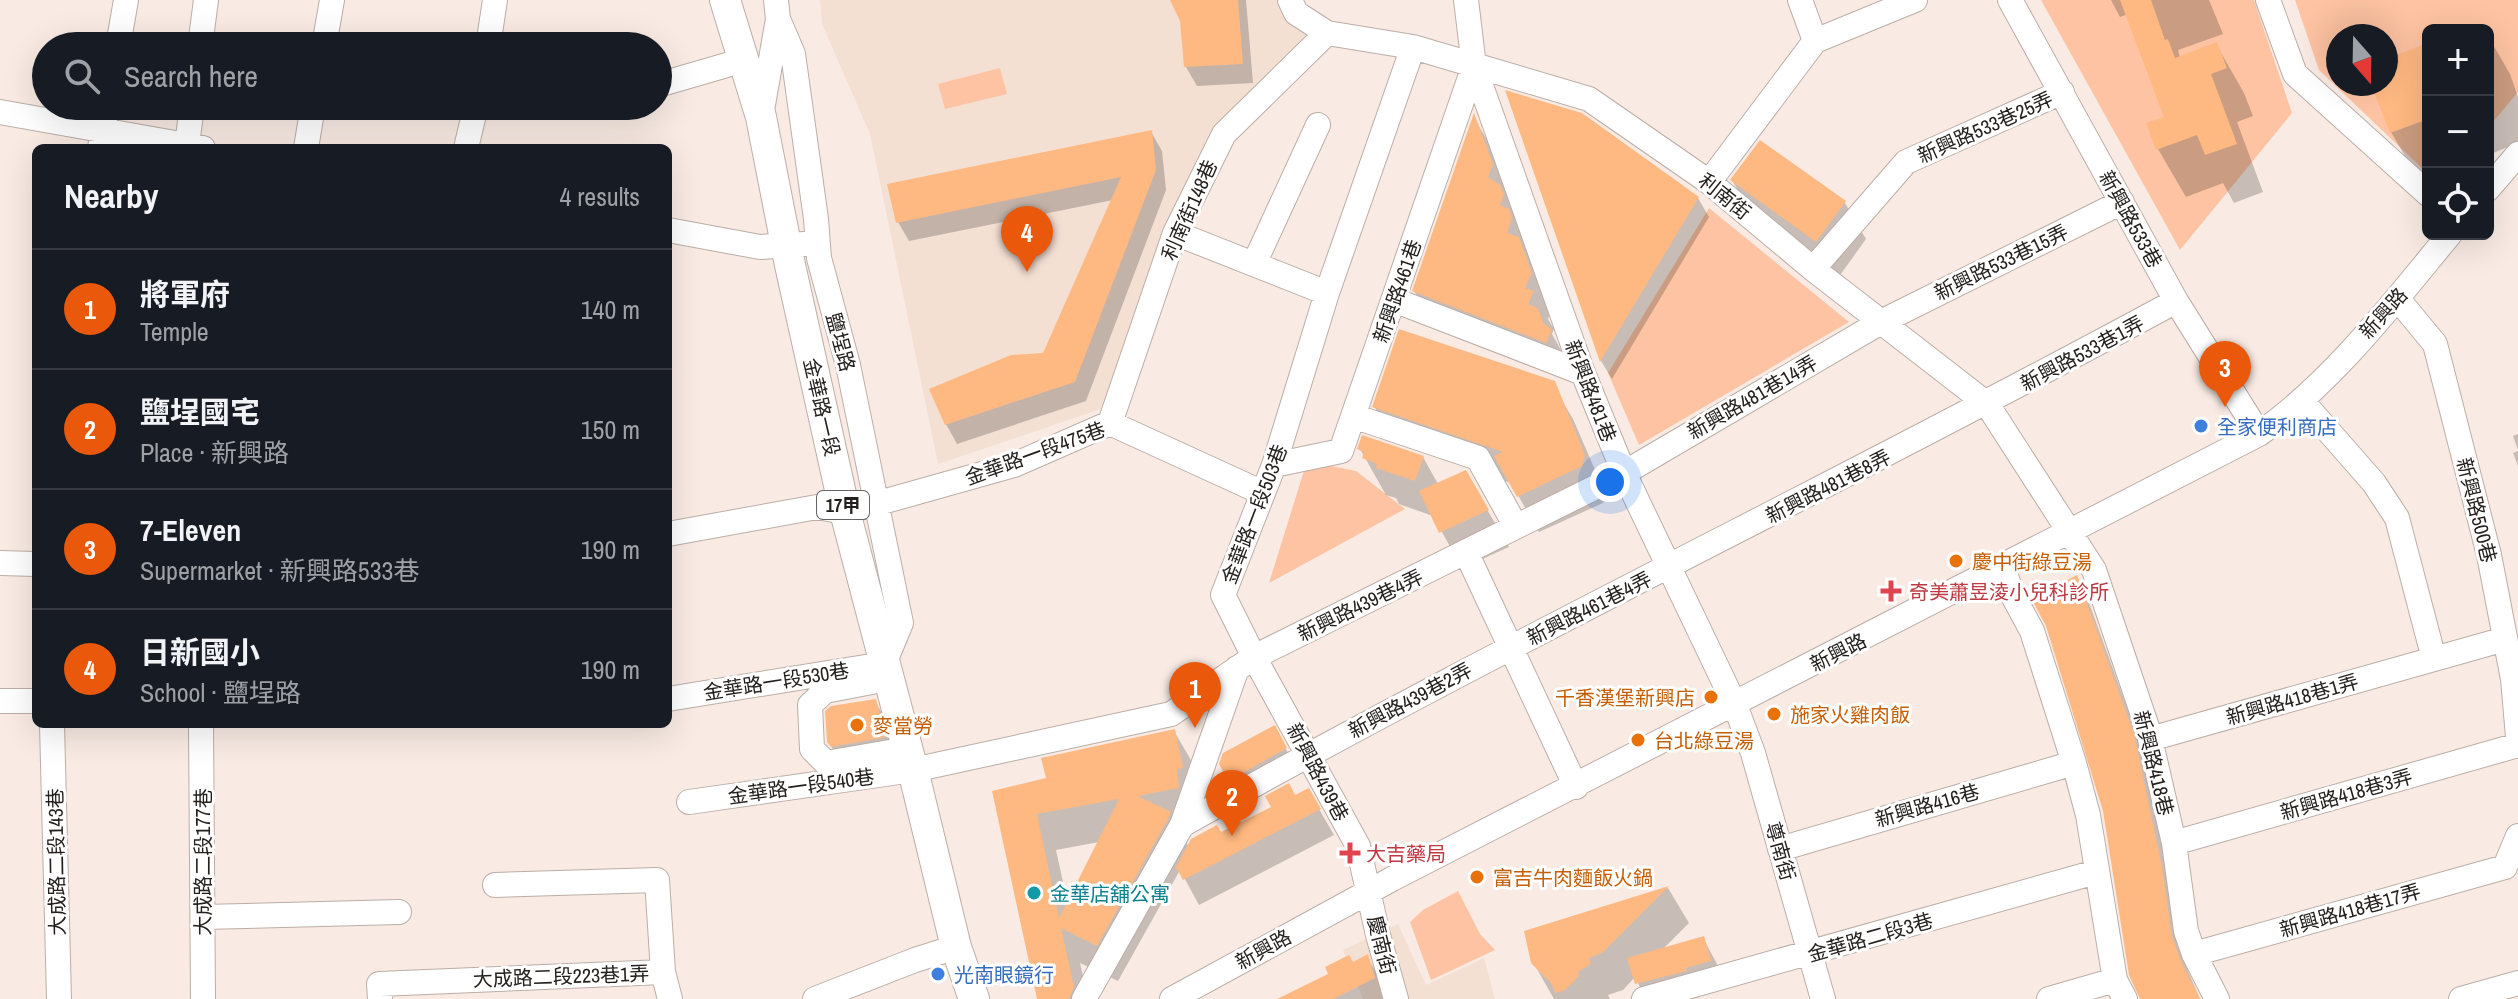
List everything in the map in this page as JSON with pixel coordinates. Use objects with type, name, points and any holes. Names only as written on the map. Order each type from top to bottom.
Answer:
[{"type":"main road","name":"金華路一段","points":[[725,0],[761,117],[845,512],[956,947],[974,999]]},
{"type":"street","points":[[120,32],[126,0]]},
{"type":"street","points":[[202,32],[206,0]]},
{"type":"street","points":[[326,32],[332,0]]},
{"type":"street","points":[[490,32],[495,0]]},
{"type":"street","name":"利南街","points":[[1290,0],[1296,13],[1327,33],[1413,47],[1589,99],[1709,182],[1813,269],[1987,404],[2072,532]]},
{"type":"street","points":[[1466,0],[1474,66]]},
{"type":"street","points":[[1800,0],[1815,41]]},
{"type":"street","points":[[1709,182],[1815,41],[1915,0]]},
{"type":"street","name":"新興路533巷","points":[[2010,0],[2176,301],[2259,434]]},
{"type":"street","points":[[2268,0],[2295,74],[2422,189]]},
{"type":"street","name":"鹽埕路","points":[[761,117],[777,9]]},
{"type":"street","name":"鹽埕路","points":[[777,9],[793,54],[819,258],[848,365],[901,623],[886,671]]},
{"type":"street","name":"利南街148巷","points":[[1110,423],[1175,233],[1224,134],[1327,33]]},
{"type":"street","name":"金華路一段503巷","points":[[1246,663],[1223,595],[1274,465],[1327,293],[1413,47]]},
{"type":"street","points":[[672,81],[744,60]]},
{"type":"street","name":"新興路461巷","points":[[1274,465],[1341,451],[1474,66]]},
{"type":"street","name":"新興路481巷","points":[[1474,66],[1583,373],[1624,473],[1735,705]]},
{"type":"street","name":"新興路533巷25弄","points":[[1813,269],[1906,162],[2062,92]]},
{"type":"street","points":[[0,112],[32,117]]},
{"type":"street","points":[[52,120],[185,144]]},
{"type":"street","points":[[193,120],[195,144]]},
{"type":"street","points":[[307,144],[311,120]]},
{"type":"street","points":[[467,144],[473,120]]},
{"type":"street","points":[[1254,264],[1318,125]]},
{"type":"street","points":[[2494,182],[2518,154]]},
{"type":"street","name":"新興路533巷15弄","points":[[1881,322],[2122,202]]},
{"type":"street","points":[[672,231],[760,247],[817,242]]},
{"type":"street","points":[[1175,233],[1327,293]]},
{"type":"street","name":"新興路","points":[[1172,999],[1370,891],[2259,434],[2302,401],[2397,298],[2445,240]]},
{"type":"street","name":"新興路500巷","points":[[2397,298],[2435,344],[2489,555],[2516,678],[2518,737]]},
{"type":"street","points":[[1394,300],[1583,373]]},
{"type":"street","name":"新興路533巷1弄","points":[[1987,404],[2176,301]]},
{"type":"street","name":"新興路481巷14弄","points":[[1515,525],[1624,473],[1881,322]]},
{"type":"street","points":[[2302,401],[2374,483],[2397,518],[2434,659]]},
{"type":"street","name":"新興路481巷8弄","points":[[1668,568],[1987,404]]},
{"type":"street","points":[[1353,416],[1478,458],[1515,525]]},
{"type":"street","name":"金華路一段475巷","points":[[672,533],[817,507],[845,512],[1014,465],[1110,423],[1263,493]]},
{"type":"street","name":"新興路439巷4弄","points":[[1246,663],[1515,525]]},
{"type":"street","name":"新興路418巷","points":[[2072,532],[2094,570],[2150,739],[2174,843],[2186,931],[2217,999]]},
{"type":"street","points":[[1466,552],[1576,787]]},
{"type":"street","points":[[0,563],[32,564]]},
{"type":"street","points":[[2003,567],[2012,594],[2032,631],[2074,763],[2088,815],[2120,990],[2049,999]]},
{"type":"street","name":"新興路461巷4弄","points":[[1510,648],[1668,568]]},
{"type":"street","name":"新興路418巷1弄","points":[[2150,739],[2505,639]]},
{"type":"street","name":"新興路439巷2弄","points":[[1182,825],[1310,753],[1510,648]]},
{"type":"street","points":[[886,671],[825,691],[810,705],[812,749],[826,763],[910,759],[1171,714],[1246,663]]},
{"type":"street","points":[[1084,999],[1182,825],[1246,663]]},
{"type":"street","name":"新興路439巷","points":[[1246,663],[1310,753],[1358,846],[1370,891]]},
{"type":"street","name":"金華路一段530巷","points":[[672,698],[886,671]]},
{"type":"street","points":[[0,701],[32,701]]},
{"type":"street","name":"尊南街","points":[[1735,705],[1753,753],[1823,999]]},
{"type":"street","name":"大成路二段143巷","points":[[52,728],[59,999]]},
{"type":"street","name":"大成路二段177巷","points":[[201,728],[203,999]]},
{"type":"street","name":"新興路418巷3弄","points":[[2174,843],[2518,745]]},
{"type":"street","name":"金華路一段540巷","points":[[689,802],[910,759]]},
{"type":"street","name":"新興路416巷","points":[[1780,849],[2074,763]]},
{"type":"street","name":"新興路418巷17弄","points":[[2194,954],[2505,867],[2518,836]]},
{"type":"street","name":"金華路二段3巷","points":[[1644,999],[2096,872]]},
{"type":"street","points":[[495,885],[657,880],[663,972],[670,999]]},
{"type":"street","name":"慶南街","points":[[1370,891],[1378,935],[1396,999]]},
{"type":"street","points":[[203,917],[399,912]]},
{"type":"street","points":[[815,999],[956,947]]},
{"type":"street","name":"大成路二段223巷1弄","points":[[380,999],[379,984],[663,972]]},
{"type":"street","points":[[2461,999],[2518,983]]},
{"type":"shaded area","points":[[820,0],[1292,0],[1325,34],[1213,129],[1101,409],[938,464],[870,134],[822,24]]},
{"type":"shaded area","points":[[2041,0],[2254,0],[2292,113],[2180,250]]},
{"type":"shaded area","points":[[2295,0],[2518,0],[2518,92],[2494,121],[2494,24],[2422,24],[2422,168],[2346,96],[2398,96],[2398,24],[2326,24],[2326,77],[2319,70]]},
{"type":"shaded area","points":[[1000,68],[1007,94],[945,109],[938,84]]},
{"type":"shaded area","points":[[1709,208],[1849,322],[1639,445],[1608,373]]},
{"type":"shaded area","points":[[1307,461],[1356,471],[1405,509],[1269,583]]},
{"type":"shaded area","points":[[1458,891],[1480,934],[1495,950],[1431,980],[1410,922],[1423,910]]},
{"type":"shaded area","points":[[1398,924],[1426,985],[1484,958],[1495,999],[1363,999],[1343,950]]},
{"type":"building","points":[[1170,0],[1238,0],[1243,64],[1184,67],[1180,21]]},
{"type":"building","points":[[2120,0],[2151,0],[2175,58],[2217,42],[2227,68],[2211,74],[2237,144],[2205,155],[2197,135],[2156,150],[2146,123],[2164,117]]},
{"type":"building","points":[[2422,45],[2422,121],[2390,133],[2376,96],[2398,96],[2398,54]]},
{"type":"building","points":[[1505,90],[1582,113],[1699,197],[1600,362]]},
{"type":"building","points":[[1474,113],[1493,164],[1488,177],[1500,185],[1504,194],[1500,205],[1509,209],[1512,218],[1507,233],[1519,237],[1532,273],[1525,288],[1534,291],[1528,304],[1538,308],[1543,323],[1552,330],[1546,343],[1412,291]]},
{"type":"building","points":[[1152,130],[1156,170],[1075,382],[945,425],[929,389],[1011,355],[1043,353],[1121,177],[896,223],[887,184]]},
{"type":"building","points":[[1760,140],[1846,201],[1816,242],[1730,180]]},
{"type":"building","points":[[1399,329],[1555,381],[1585,455],[1582,466],[1517,497],[1494,456],[1503,452],[1372,407]]},
{"type":"building","points":[[1362,435],[1424,456],[1415,481],[1376,468],[1377,464],[1362,458],[1364,452],[1357,449]]},
{"type":"building","points":[[1466,470],[1489,510],[1439,533],[1419,491]]},
{"type":"building","points":[[2077,575],[2134,734],[2162,867],[2172,936],[2200,999],[2140,999],[2129,975],[2103,811],[2046,626],[2031,598]]},
{"type":"building","name":"麥當勞","points":[[876,699],[886,737],[831,747],[827,742],[825,711],[831,706]]},
{"type":"building","points":[[1275,725],[1287,748],[1228,781],[1219,764],[1223,753]]},
{"type":"building","points":[[1175,729],[1183,768],[1177,769],[1179,788],[1138,796],[1171,812],[1097,946],[1061,928],[1074,987],[1069,999],[1037,999],[992,791],[1046,778],[1041,758]],"holes":[[[1119,799],[1059,918],[1037,814]]]},
{"type":"building","points":[[1289,783],[1295,795],[1309,788],[1321,809],[1183,880],[1176,867],[1191,839],[1217,825],[1221,832],[1271,807],[1265,796]]},
{"type":"building","points":[[1669,886],[1602,953],[1589,958],[1591,964],[1578,972],[1579,976],[1565,990],[1555,993],[1552,984],[1531,963],[1524,931]]},
{"type":"building","points":[[1704,936],[1711,961],[1686,968],[1687,971],[1635,984],[1627,958]]},
{"type":"building","points":[[1368,954],[1375,978],[1333,999],[1277,999],[1328,974],[1325,967],[1349,955],[1353,962]]},
{"type":"place","name":"日新國小","points":[[1027,272]]},
{"type":"place","name":"7-Eleven","points":[[2225,407]]},
{"type":"place","name":"全家便利商店","points":[[2201,426]]},
{"type":"place","name":"慶中街綠豆湯","points":[[1956,561]]},
{"type":"place","name":"奇美蕭昱淩小兒科診所","points":[[1891,591]]},
{"type":"place","name":"千香漢堡新興店","points":[[1711,697]]},
{"type":"place","name":"施家火雞肉飯","points":[[1774,714]]},
{"type":"place","name":"麥當勞","points":[[857,725]]},
{"type":"place","name":"將軍府","points":[[1195,728]]},
{"type":"place","name":"台北綠豆湯","points":[[1638,740]]},
{"type":"place","name":"鹽埕國宅","points":[[1232,836]]},
{"type":"place","name":"大吉藥局","points":[[1350,853]]},
{"type":"place","name":"富吉牛肉麵飯火鍋","points":[[1477,877]]},
{"type":"place","name":"金華店舖公寓","points":[[1034,893]]},
{"type":"place","name":"光南眼鏡行","points":[[938,974]]}]
